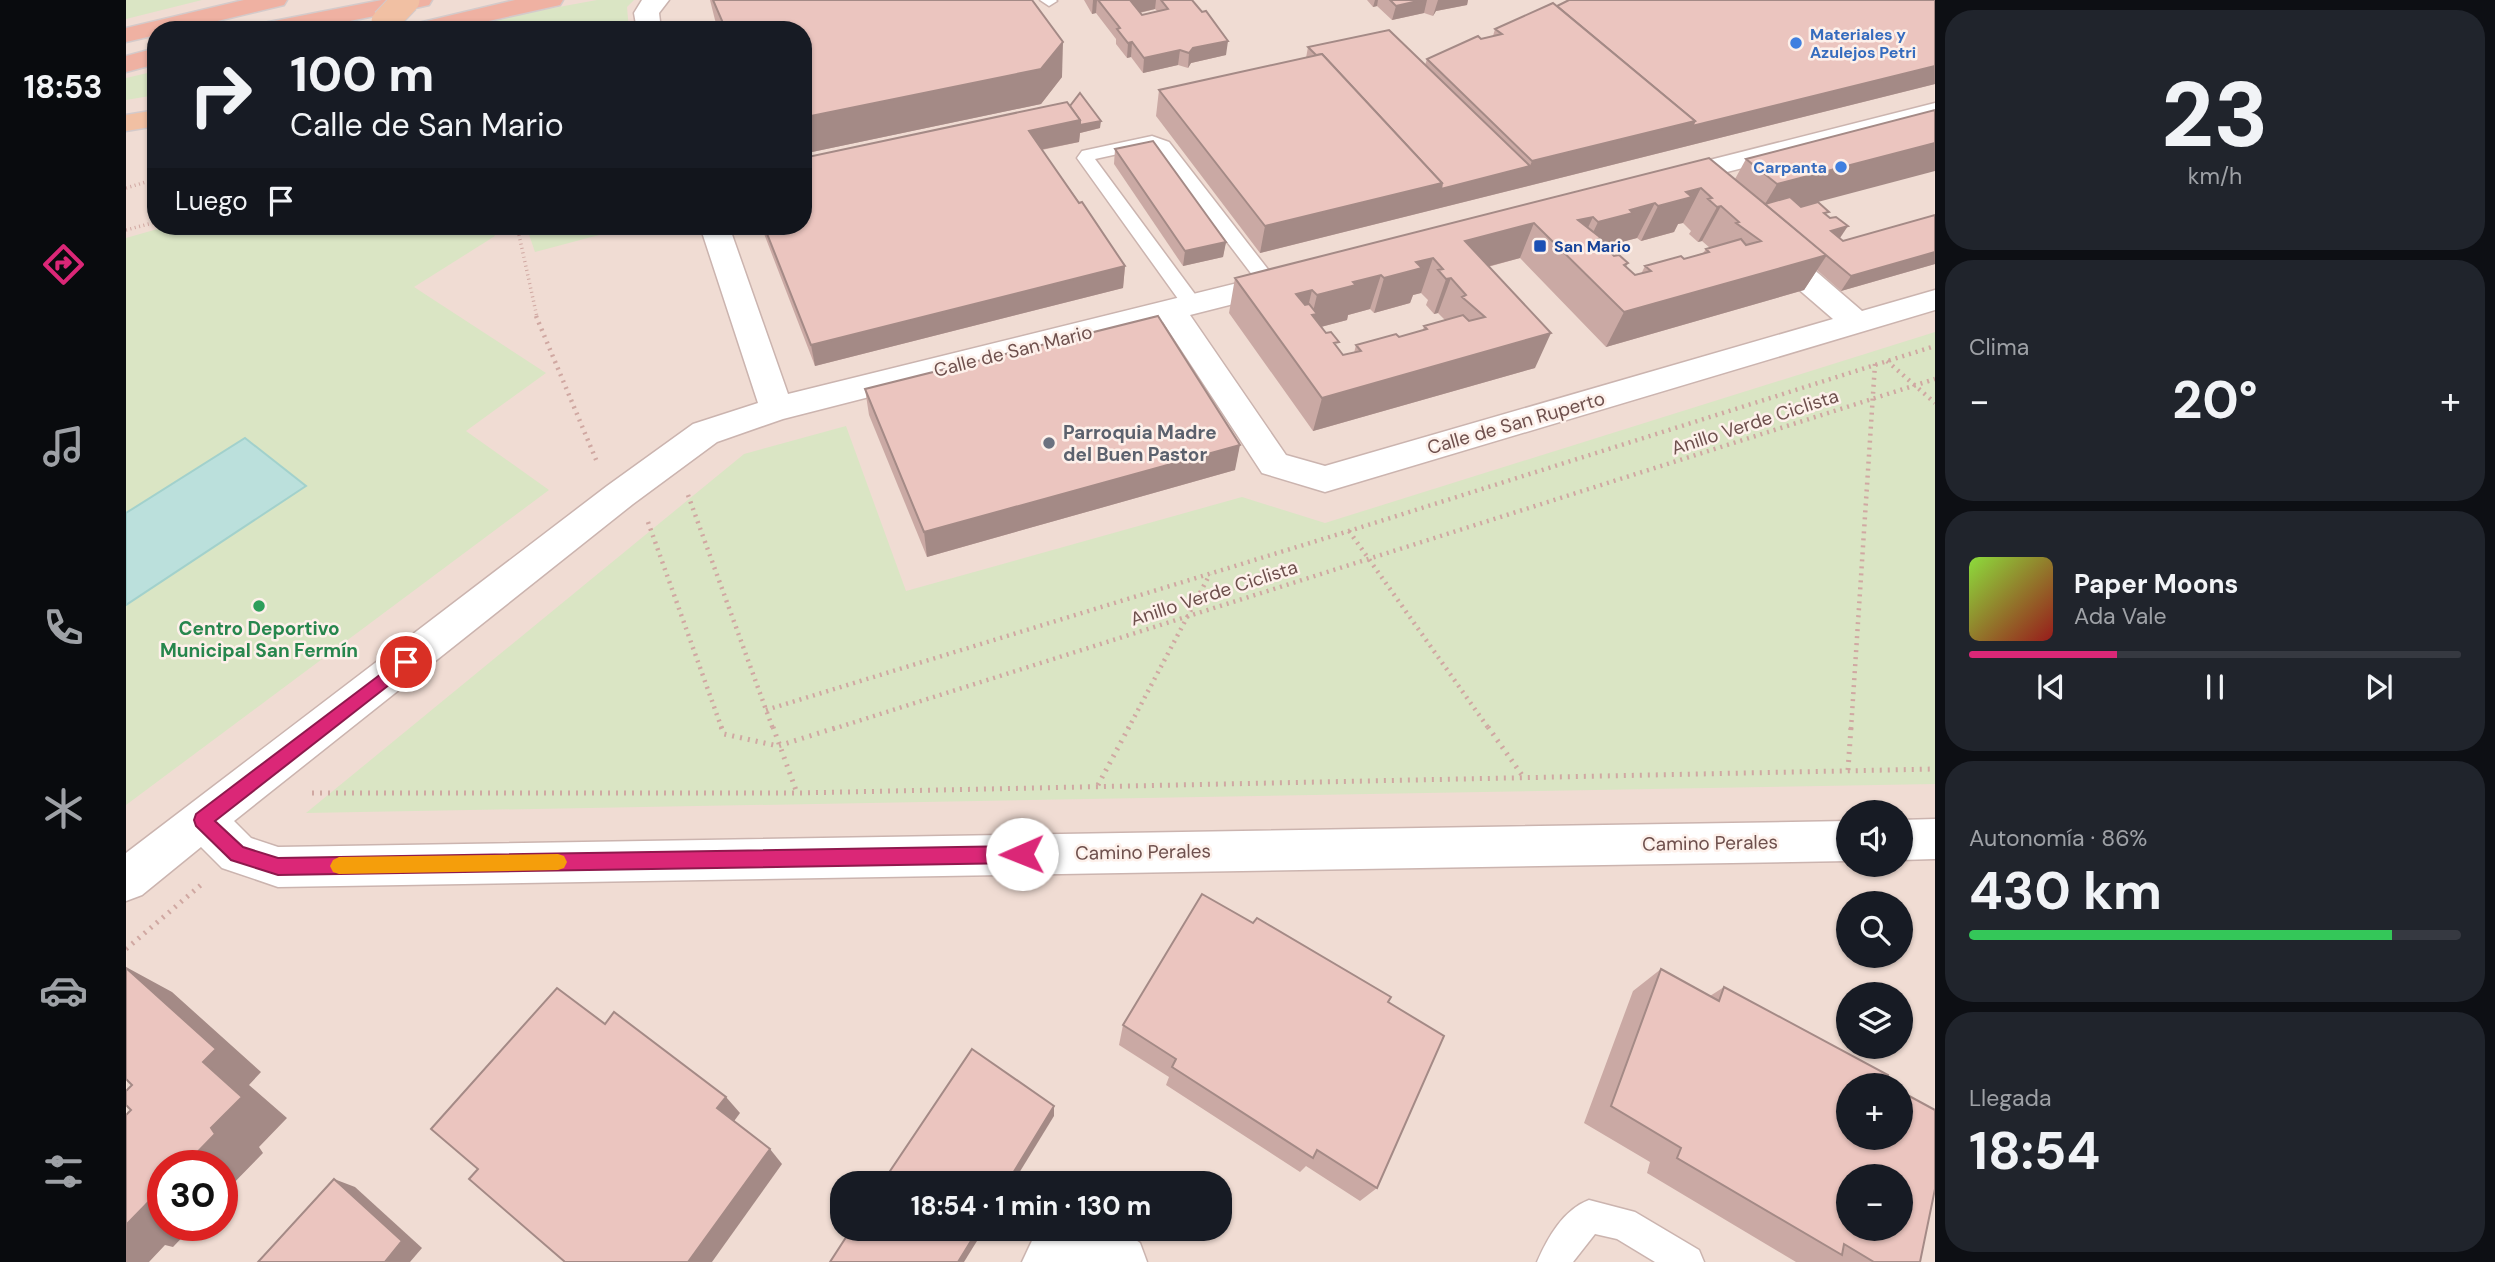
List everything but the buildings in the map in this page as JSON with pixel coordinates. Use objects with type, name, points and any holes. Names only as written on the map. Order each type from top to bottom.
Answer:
[{"type":"highway","points":[[186,21],[275,0]]},
{"type":"highway","points":[[311,21],[420,0]]},
{"type":"highway","points":[[452,21],[551,0]]},
{"type":"highway","points":[[126,35],[147,30]]},
{"type":"highway","points":[[126,64],[147,58]]},
{"type":"main road","points":[[384,21],[406,0]]},
{"type":"main road","points":[[126,123],[147,120]]},
{"type":"street","points":[[647,21],[645,12],[649,5],[657,0]]},
{"type":"street","points":[[1645,185],[1935,111]]},
{"type":"street","points":[[1684,175],[1715,201]]},
{"type":"street","points":[[1745,227],[1857,323]]},
{"type":"street","points":[[717,235],[778,409]]},
{"type":"street","name":"Calle de San Mario","points":[[126,880],[627,489],[705,433],[778,409],[1310,275]]},
{"type":"street","name":"Calle de San Ruperto","points":[[1182,308],[1274,464],[1325,479],[1935,300]]},
{"type":"street","name":"Camino Perales","points":[[202,820],[237,854],[278,867],[1836,841]]},
{"type":"street","points":[[1913,840],[1935,839]]},
{"type":"street","points":[[1048,1262],[1060,1241]]},
{"type":"street","points":[[1093,1241],[1121,1262]]},
{"type":"lane","points":[[1182,308],[1086,158],[1088,155],[1152,141],[1163,146],[1270,285]]},
{"type":"lane","points":[[1554,1262],[1567,1239],[1589,1216],[1623,1224],[1687,1262]]},
{"type":"path","points":[[126,188],[147,182]]},
{"type":"path","points":[[126,230],[147,224]]},
{"type":"path","points":[[519,235],[538,324],[598,463]]},
{"type":"path","points":[[766,709],[1349,531],[1935,346]]},
{"type":"path","points":[[1887,360],[1935,404]]},
{"type":"path","points":[[1848,770],[1875,364]]},
{"type":"path","name":"Anillo Verde Ciclista","points":[[778,746],[1935,379]]},
{"type":"path","points":[[688,494],[797,793]]},
{"type":"path","points":[[645,513],[724,734],[778,746]]},
{"type":"path","points":[[1349,531],[1522,776]]},
{"type":"path","points":[[1097,786],[1210,573]]},
{"type":"path","points":[[311,793],[797,793],[1935,768]]},
{"type":"shaded area","points":[[126,0],[1935,0],[1935,1262],[126,1262]]},
{"type":"green space","points":[[126,0],[202,0],[126,19]]},
{"type":"green space","points":[[597,0],[634,0],[627,7],[628,21],[482,21]]},
{"type":"green space","points":[[147,73],[147,96],[126,100],[126,78]]},
{"type":"green space","name":"Centro Deportivo Municipal San Fermín","points":[[147,232],[147,235],[494,235],[414,287],[546,373],[466,431],[549,490],[126,805],[126,238]]},
{"type":"green space","points":[[529,235],[599,235],[535,252]]},
{"type":"green space","points":[[1935,332],[1935,784],[306,813],[744,454],[846,426],[906,591],[1242,497],[1325,523]]},
{"type":"water","points":[[245,438],[306,486],[126,605],[126,513]]},
{"type":"slow traffic","points":[[339,866],[558,862]]},
{"type":"place","name":"Materiales y Azulejos Petri","points":[[1796,43]]},
{"type":"place","name":"Carpanta","points":[[1841,167]]},
{"type":"place","name":"San Mario","points":[[1540,246]]},
{"type":"place","name":"Parroquia Madre del Buen Pastor","points":[[1049,443]]},
{"type":"place","name":"Centro Deportivo Municipal San Fermín","points":[[259,606]]},
{"type":"route","points":[[406,662],[202,820],[237,854],[278,867],[1022,854]]}]
